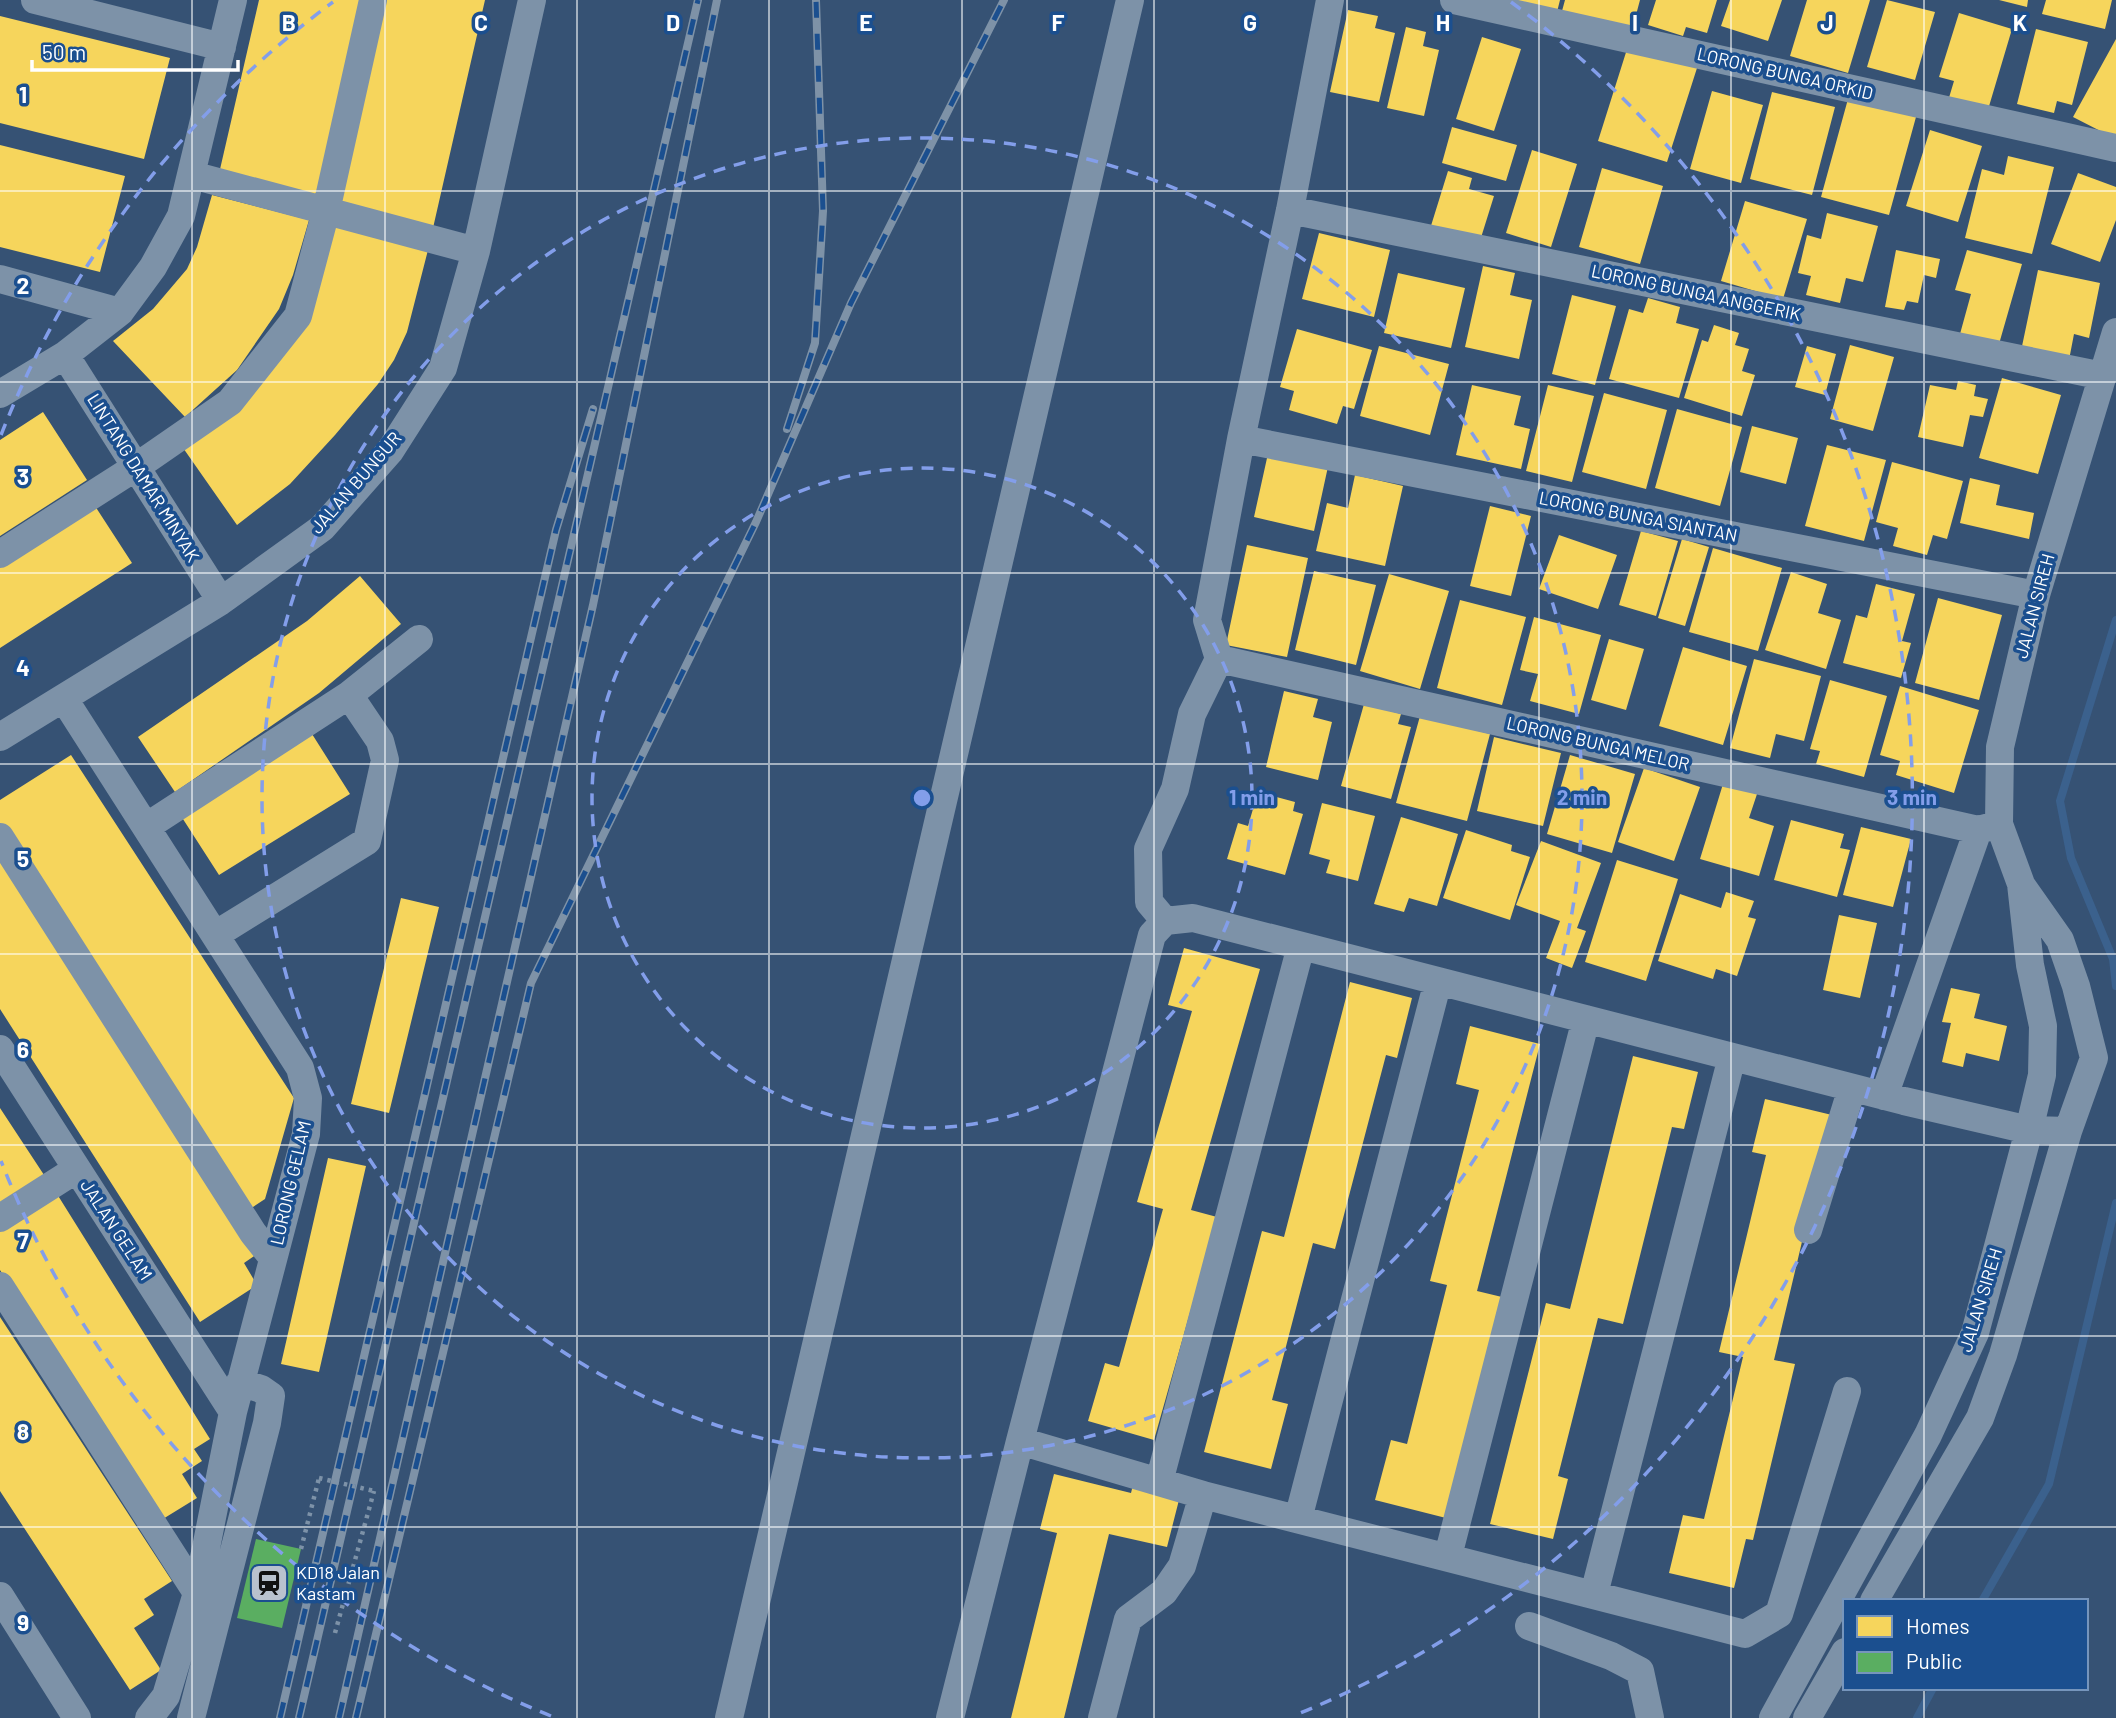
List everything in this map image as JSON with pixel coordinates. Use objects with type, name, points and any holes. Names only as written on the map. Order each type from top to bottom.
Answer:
[{"type":"street","points":[[35,0],[222,47]]},
{"type":"street","points":[[0,394],[65,355],[120,312],[153,267],[181,216],[233,0]]},
{"type":"street","points":[[0,554],[136,467],[230,402],[298,316],[326,211],[373,0]]},
{"type":"street","name":"JALAN BUNGUR","points":[[0,737],[222,601],[322,528],[390,451],[443,368],[476,251],[532,0]]},
{"type":"street","points":[[729,1718],[1130,0]]},
{"type":"street","points":[[1165,921],[1149,902],[1148,849],[1175,789],[1192,714],[1219,659],[1207,620],[1330,0]]},
{"type":"street","name":"LORONG BUNGA ORKID","points":[[1454,0],[2116,148]]},
{"type":"street","points":[[192,175],[476,251]]},
{"type":"street","name":"LORONG BUNGA ANGGERIK","points":[[1290,209],[2103,376]]},
{"type":"street","points":[[0,279],[120,312]]},
{"type":"street","name":"JALAN SIREH","points":[[1875,1599],[1980,1418],[2003,1356],[2068,1131],[2105,1056],[2060,940],[2021,884],[1989,827],[2000,747],[2036,595],[2116,332]]},
{"type":"street","name":"LINTANG DAMAR MINYAK","points":[[65,355],[222,601]]},
{"type":"street","name":"LORONG BUNGA SIANTAN","points":[[1241,439],[2036,595]]},
{"type":"street","points":[[146,827],[349,695],[419,639]]},
{"type":"street","name":"LORONG BUNGA MELOR","points":[[1219,659],[1989,827]]},
{"type":"street","points":[[215,935],[367,841],[384,760],[380,741],[349,695]]},
{"type":"street","name":"LORONG GELAM","points":[[64,699],[300,1068],[308,1098],[306,1134],[240,1382],[197,1593],[166,1696],[149,1718]]},
{"type":"street","points":[[1884,1096],[1989,827]]},
{"type":"street","points":[[0,837],[253,1233],[273,1258]]},
{"type":"street","name":"JALAN SIREH","points":[[1773,1718],[1928,1435],[1970,1343],[2042,1075],[2043,1026],[2030,965],[2021,884]]},
{"type":"street","points":[[950,1718],[1152,935],[1165,921],[1193,918],[1884,1096],[2029,1130],[2068,1131]]},
{"type":"street","points":[[1159,1482],[1301,946]]},
{"type":"street","points":[[1298,1519],[1438,981]]},
{"type":"street","points":[[1448,1556],[1586,1019]]},
{"type":"street","name":"JALAN GELAM","points":[[0,1049],[233,1412]]},
{"type":"street","points":[[1594,1594],[1732,1057]]},
{"type":"street","points":[[1808,1230],[1852,1088]]},
{"type":"street","points":[[0,1218],[77,1169]]},
{"type":"street","points":[[0,1286],[197,1593]]},
{"type":"street","points":[[191,1718],[267,1423],[271,1396],[261,1389],[240,1382]]},
{"type":"street","points":[[1020,1441],[1203,1495],[1745,1634],[1780,1614],[1847,1391]]},
{"type":"street","points":[[1102,1718],[1128,1619],[1164,1591],[1182,1566],[1203,1495]]},
{"type":"street","points":[[0,1596],[76,1718]]},
{"type":"street","points":[[1529,1626],[1611,1656],[1640,1671],[1650,1718]]},
{"type":"street","points":[[1807,1718],[1843,1655]]},
{"type":"path","points":[[301,1549],[319,1478],[374,1491],[335,1633]]},
{"type":"building: Homes","points":[[259,0],[363,0],[318,200],[218,178]]},
{"type":"building: Homes","points":[[384,0],[485,0],[433,228],[337,207]]},
{"type":"building: Homes","points":[[1500,0],[1560,0],[1556,16]]},
{"type":"building: Homes","points":[[1565,0],[1640,0],[1632,30],[1562,11]]},
{"type":"building: Homes","points":[[1656,0],[1717,0],[1707,33],[1686,27],[1683,36],[1648,25]]},
{"type":"building: Homes","points":[[1730,0],[1782,0],[1768,41],[1721,26]]},
{"type":"building: Homes","points":[[1807,0],[1870,0],[1848,73],[1790,56]]},
{"type":"building: Homes","points":[[1887,0],[1935,12],[1915,80],[1867,67]]},
{"type":"building: Homes","points":[[1999,0],[2028,0],[2027,7]]},
{"type":"building: Homes","points":[[2046,0],[2112,0],[2105,29],[2042,14]]},
{"type":"building: Homes","points":[[1348,10],[1378,16],[1375,28],[1395,33],[1379,102],[1330,92]]},
{"type":"building: Homes","points":[[1959,13],[2012,29],[1987,113],[1948,101],[1954,81],[1939,77]]},
{"type":"building: Homes","points":[[0,16],[170,58],[144,159],[0,123]]},
{"type":"building: Homes","points":[[1406,27],[1426,32],[1423,46],[1439,50],[1424,116],[1387,108]]},
{"type":"building: Homes","points":[[2036,29],[2088,42],[2072,105],[2057,101],[2054,113],[2017,104]]},
{"type":"building: Homes","points":[[1482,37],[1521,49],[1494,131],[1456,119]]},
{"type":"building: Homes","points":[[2116,39],[2116,139],[2073,117]]},
{"type":"building: Homes","points":[[1628,46],[1697,68],[1667,162],[1598,141]]},
{"type":"building: Homes","points":[[1712,91],[1763,105],[1741,183],[1690,169]]},
{"type":"building: Homes","points":[[1772,92],[1835,107],[1812,195],[1750,179]]},
{"type":"building: Homes","points":[[1848,99],[1916,117],[1889,215],[1821,197]]},
{"type":"building: Homes","points":[[1452,127],[1517,145],[1506,181],[1442,163]]},
{"type":"building: Homes","points":[[1930,130],[1982,146],[1958,222],[1906,206]]},
{"type":"building: Homes","points":[[0,145],[125,176],[100,272],[0,247]]},
{"type":"building: Homes","points":[[1532,150],[1577,164],[1551,247],[1506,233]]},
{"type":"building: Homes","points":[[2008,156],[2054,167],[2032,254],[1965,238],[1982,169],[2004,175]]},
{"type":"building: Homes","points":[[1602,168],[1663,186],[1640,264],[1579,247]]},
{"type":"building: Homes","points":[[1448,171],[1472,178],[1469,189],[1494,196],[1479,244],[1430,229]]},
{"type":"building: Homes","points":[[2078,173],[2116,187],[2116,220],[2100,262],[2051,244]]},
{"type":"building: Homes","points":[[212,195],[309,220],[293,275],[279,309],[237,370],[185,417],[113,341],[153,309],[187,269],[197,247]]},
{"type":"building: Homes","points":[[1745,201],[1807,219],[1783,299],[1721,281]]},
{"type":"building: Homes","points":[[1827,213],[1878,226],[1863,282],[1846,278],[1840,303],[1806,295],[1811,276],[1798,273],[1807,235],[1821,239]]},
{"type":"building: Homes","points":[[332,224],[428,250],[407,332],[394,360],[378,384],[335,435],[290,484],[237,525],[181,445],[247,396]]},
{"type":"building: Homes","points":[[1319,233],[1390,250],[1374,317],[1302,299]]},
{"type":"building: Homes","points":[[1896,250],[1940,259],[1936,278],[1924,275],[1918,303],[1907,301],[1904,310],[1885,307]]},
{"type":"building: Homes","points":[[1967,250],[2022,264],[1999,344],[1960,334],[1971,294],[1955,290]]},
{"type":"building: Homes","points":[[1483,266],[1515,273],[1510,295],[1532,300],[1519,359],[1465,347]]},
{"type":"building: Homes","points":[[2038,270],[2100,283],[2089,338],[2074,334],[2069,360],[2021,351]]},
{"type":"building: Homes","points":[[1398,273],[1465,288],[1451,348],[1384,333]]},
{"type":"building: Homes","points":[[1572,295],[1616,306],[1595,385],[1552,374]]},
{"type":"building: Homes","points":[[1648,298],[1680,307],[1676,323],[1699,329],[1679,398],[1609,379],[1629,309],[1643,313]]},
{"type":"building: Homes","points":[[1714,325],[1739,333],[1735,345],[1749,349],[1742,371],[1755,375],[1742,416],[1684,398],[1702,340],[1708,342]]},
{"type":"building: Homes","points":[[1297,329],[1372,350],[1354,409],[1343,406],[1337,424],[1289,410],[1294,391],[1280,387]]},
{"type":"building: Homes","points":[[1850,345],[1894,357],[1873,431],[1830,419]]},
{"type":"building: Homes","points":[[1379,346],[1449,364],[1430,435],[1360,416]]},
{"type":"building: Homes","points":[[1807,346],[1836,354],[1825,395],[1795,387]]},
{"type":"building: Homes","points":[[2002,378],[2061,395],[2038,474],[1979,458]]},
{"type":"building: Homes","points":[[1958,381],[1976,385],[1974,396],[1988,399],[1983,417],[1970,415],[1963,447],[1918,437],[1930,385],[1956,390]]},
{"type":"building: Homes","points":[[1472,385],[1521,396],[1514,425],[1530,429],[1521,469],[1456,455]]},
{"type":"building: Homes","points":[[1548,385],[1594,396],[1572,482],[1526,471]]},
{"type":"building: Homes","points":[[1604,393],[1667,410],[1646,489],[1582,472]]},
{"type":"building: Homes","points":[[1677,409],[1742,427],[1720,506],[1655,488]]},
{"type":"building: Homes","points":[[43,412],[87,480],[0,536],[0,440]]},
{"type":"building: Homes","points":[[1752,426],[1798,438],[1786,484],[1740,472]]},
{"type":"building: Homes","points":[[1827,445],[1886,460],[1864,541],[1805,526]]},
{"type":"building: Homes","points":[[1269,449],[1329,462],[1314,531],[1254,517]]},
{"type":"building: Homes","points":[[1892,462],[1963,481],[1947,539],[1933,535],[1927,555],[1893,546],[1898,528],[1876,522]]},
{"type":"building: Homes","points":[[1355,475],[1403,486],[1385,566],[1316,551],[1327,503],[1348,508]]},
{"type":"building: Homes","points":[[1970,478],[2000,485],[1996,505],[2034,513],[2029,539],[1960,523]]},
{"type":"building: Homes","points":[[95,506],[132,563],[0,648],[0,567]]},
{"type":"building: Homes","points":[[1490,506],[1531,516],[1511,596],[1470,586]]},
{"type":"building: Homes","points":[[1641,531],[1678,541],[1656,616],[1619,605]]},
{"type":"building: Homes","points":[[1559,535],[1617,555],[1598,609],[1539,589]]},
{"type":"building: Homes","points":[[1682,539],[1709,547],[1685,626],[1658,618]]},
{"type":"building: Homes","points":[[1247,545],[1308,558],[1287,657],[1226,645]]},
{"type":"building: Homes","points":[[1713,548],[1782,568],[1758,651],[1689,632]]},
{"type":"building: Homes","points":[[1314,571],[1376,585],[1356,665],[1295,650]]},
{"type":"building: Homes","points":[[1791,572],[1827,584],[1818,613],[1841,620],[1826,669],[1765,650]]},
{"type":"building: Homes","points":[[1389,574],[1449,591],[1420,689],[1360,671]]},
{"type":"building: Homes","points":[[360,576],[401,624],[319,693],[175,792],[138,737],[307,621]]},
{"type":"building: Homes","points":[[1876,584],[1915,594],[1902,641],[1911,643],[1901,678],[1843,663],[1856,615],[1867,618]]},
{"type":"building: Homes","points":[[1938,598],[2002,615],[1979,700],[1915,683]]},
{"type":"building: Homes","points":[[1460,600],[1526,617],[1502,705],[1437,688]]},
{"type":"building: Homes","points":[[1534,617],[1601,635],[1579,714],[1530,701],[1538,674],[1520,670]]},
{"type":"building: Homes","points":[[1609,639],[1644,649],[1626,710],[1591,700]]},
{"type":"building: Homes","points":[[1683,647],[1747,666],[1723,745],[1659,726]]},
{"type":"building: Homes","points":[[1754,659],[1821,676],[1804,741],[1776,734],[1770,758],[1730,748]]},
{"type":"building: Homes","points":[[1830,680],[1887,696],[1864,777],[1816,764],[1820,751],[1810,749]]},
{"type":"building: Homes","points":[[1900,686],[1979,710],[1954,793],[1896,775],[1900,761],[1880,755]]},
{"type":"building: Homes","points":[[1284,691],[1318,699],[1313,717],[1332,722],[1318,780],[1266,767]]},
{"type":"building: Homes","points":[[1364,704],[1401,714],[1398,724],[1411,727],[1391,799],[1341,786]]},
{"type":"building: Homes","points":[[1420,716],[1490,734],[1467,821],[1396,803]]},
{"type":"building: Homes","points":[[312,734],[350,794],[219,875],[181,816]]},
{"type":"building: Homes","points":[[1494,737],[1561,753],[1543,826],[1477,811]]},
{"type":"building: Homes","points":[[71,755],[294,1098],[265,1199],[250,1209],[0,823],[0,800]]},
{"type":"building: Homes","points":[[1570,755],[1635,774],[1612,853],[1547,834]]},
{"type":"building: Homes","points":[[1644,768],[1700,787],[1674,861],[1618,842]]},
{"type":"building: Homes","points":[[1723,784],[1757,794],[1749,818],[1774,826],[1759,876],[1700,859]]},
{"type":"building: Homes","points":[[1258,792],[1295,802],[1293,811],[1303,814],[1285,875],[1227,859],[1238,823],[1248,826]]},
{"type":"building: Homes","points":[[1322,803],[1375,816],[1358,881],[1326,873],[1330,860],[1309,854]]},
{"type":"building: Homes","points":[[1401,817],[1458,834],[1437,906],[1409,898],[1404,912],[1374,904]]},
{"type":"building: Homes","points":[[1791,820],[1844,834],[1840,848],[1850,850],[1837,897],[1774,880]]},
{"type":"building: Homes","points":[[1861,827],[1911,839],[1893,907],[1843,895]]},
{"type":"building: Homes","points":[[1466,830],[1512,845],[1511,851],[1530,857],[1510,920],[1443,898]]},
{"type":"building: Homes","points":[[1541,841],[1601,863],[1577,928],[1586,931],[1572,968],[1546,958],[1560,921],[1516,905]]},
{"type":"building: Homes","points":[[0,853],[257,1254],[244,1263],[257,1285],[200,1322],[0,1009]]},
{"type":"building: Homes","points":[[1617,860],[1678,879],[1646,981],[1585,962]]},
{"type":"building: Homes","points":[[1726,892],[1754,901],[1748,917],[1756,919],[1737,976],[1716,969],[1713,979],[1658,961],[1680,894],[1721,908]]},
{"type":"building: Homes","points":[[401,898],[439,907],[389,1113],[351,1104]]},
{"type":"building: Homes","points":[[1839,915],[1877,923],[1860,998],[1823,990]]},
{"type":"building: Homes","points":[[1184,948],[1260,969],[1191,1210],[1217,1217],[1154,1440],[1088,1421],[1105,1363],[1119,1367],[1163,1209],[1137,1202],[1192,1011],[1168,1005]]},
{"type":"building: Homes","points":[[1350,982],[1412,998],[1397,1058],[1386,1055],[1335,1249],[1313,1243],[1272,1400],[1288,1404],[1271,1469],[1204,1452],[1262,1231],[1284,1237]]},
{"type":"building: Homes","points":[[1951,988],[1980,994],[1974,1018],[2007,1026],[1999,1061],[1966,1053],[1963,1067],[1942,1062],[1951,1023],[1942,1022]]},
{"type":"building: Homes","points":[[1470,1026],[1540,1044],[1477,1291],[1502,1297],[1446,1518],[1375,1500],[1391,1440],[1407,1444],[1447,1285],[1430,1281],[1479,1090],[1456,1084]]},
{"type":"building: Homes","points":[[1633,1056],[1698,1072],[1684,1129],[1672,1127],[1623,1324],[1598,1318],[1558,1476],[1568,1479],[1553,1539],[1490,1524],[1546,1303],[1570,1309]]},
{"type":"building: Homes","points":[[1765,1099],[1832,1115],[1774,1360],[1795,1364],[1753,1540],[1746,1539],[1734,1588],[1669,1573],[1683,1515],[1704,1519],[1743,1357],[1719,1352],[1766,1155],[1752,1152]]},
{"type":"building: Homes","points":[[0,1108],[46,1178],[0,1207]]},
{"type":"building: Homes","points":[[328,1158],[366,1166],[319,1372],[281,1364]]},
{"type":"building: Homes","points":[[57,1194],[210,1439],[194,1449],[202,1461],[182,1474],[197,1498],[158,1522],[0,1270],[0,1230]]},
{"type":"building: Homes","points":[[0,1317],[172,1581],[144,1599],[154,1615],[134,1628],[161,1670],[130,1690],[0,1491]]},
{"type":"building: Homes","points":[[1054,1474],[1131,1493],[1133,1485],[1180,1496],[1167,1547],[1109,1534],[1064,1718],[1011,1718],[1057,1533],[1040,1529]]},
{"type":"building: Public","name":"KD18 Jalan Kastam","points":[[256,1539],[301,1549],[282,1628],[237,1618]]},
{"type":"waterway","points":[[2116,620],[2060,801],[2071,858],[2113,959],[2116,986]]},
{"type":"waterway","points":[[1983,1599],[2049,1484],[2116,1203]]},
{"type":"waterway","points":[[1917,1718],[1932,1690]]},
{"type":"railway","points":[[299,1718],[698,0]]},
{"type":"railway","points":[[339,1718],[593,605],[717,0]]},
{"type":"railway","points":[[787,429],[815,343],[823,211],[816,0]]},
{"type":"railway","points":[[356,1718],[531,983],[756,522],[851,303],[1004,0]]},
{"type":"railway","points":[[280,1718],[556,530],[593,409]]},
{"type":"place","name":"KD18 Jalan Kastam","points":[[269,1583]]}]
